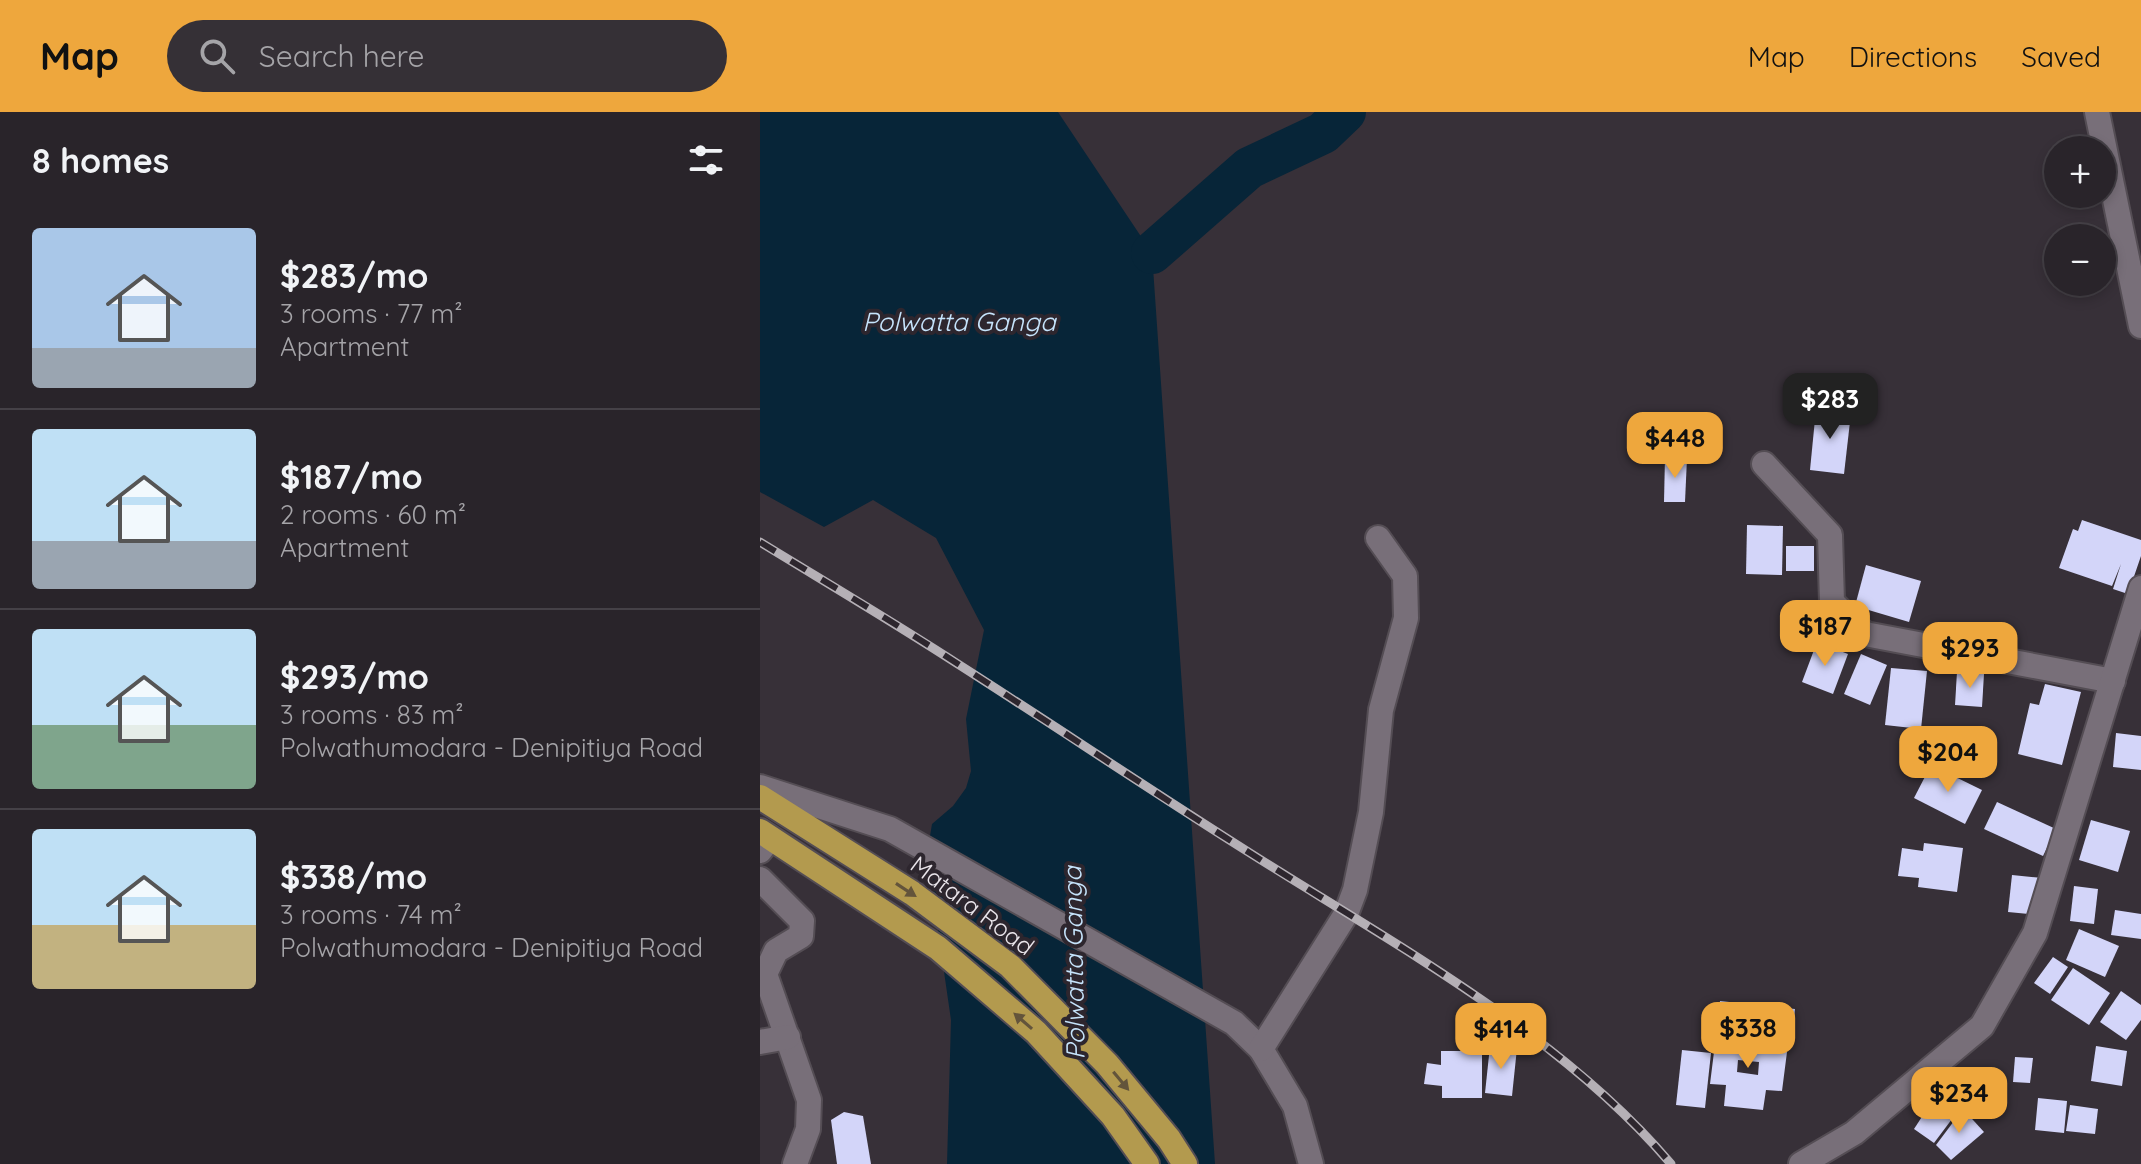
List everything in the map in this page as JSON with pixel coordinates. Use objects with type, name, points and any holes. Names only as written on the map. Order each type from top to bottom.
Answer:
[{"type":"highway","name":"Matara Road","points":[[760,797],[912,893],[1010,966],[1107,1064],[1169,1139],[1185,1164]]},
{"type":"highway","points":[[763,840],[825,874],[938,948],[1036,1032],[1113,1116],[1147,1164]]},
{"type":"street","points":[[2097,112],[2141,326]]},
{"type":"street","points":[[1764,464],[1830,535],[1832,602],[1865,634],[2113,681]]},
{"type":"street","points":[[1261,1049],[1346,914],[1355,890],[1371,812],[1381,710],[1406,618],[1405,576],[1378,538]]},
{"type":"street","points":[[1801,1164],[1854,1133],[1982,1026],[2035,933],[2113,681],[2131,655],[2141,588]]},
{"type":"street","points":[[760,787],[890,829],[1234,1023],[1261,1049],[1295,1106],[1311,1164]]},
{"type":"street","points":[[760,879],[802,921],[801,936],[776,951],[765,974],[809,1100],[808,1129],[795,1164]]},
{"type":"street","points":[[760,1042],[788,1037]]},
{"type":"water","name":"Polwatta Ganga","points":[[760,112],[1058,112],[1152,253],[1215,1164],[947,1164],[951,1020],[927,854],[932,824],[953,806],[966,788],[971,771],[966,719],[984,630],[936,538],[873,500],[824,527],[760,492]]},
{"type":"building","points":[[1816,409],[1851,413],[1844,474],[1810,470]]},
{"type":"building","points":[[1665,457],[1687,458],[1685,502],[1664,502]]},
{"type":"building","points":[[2082,520],[2141,540],[2141,556],[2128,594],[2113,589],[2121,564],[2112,586],[2059,568],[2073,529],[2078,531]]},
{"type":"building","points":[[1747,525],[1783,526],[1782,575],[1746,574]]},
{"type":"building","points":[[1786,546],[1814,546],[1814,571],[1786,571]]},
{"type":"building","points":[[1866,565],[1921,581],[1909,622],[1855,606]]},
{"type":"building","points":[[1817,642],[1848,654],[1833,694],[1802,682]]},
{"type":"building","points":[[1861,654],[1887,665],[1870,705],[1844,694]]},
{"type":"building","points":[[1891,668],[1927,671],[1921,729],[1885,725]]},
{"type":"building","points":[[1957,672],[1984,674],[1982,707],[1955,705]]},
{"type":"building","points":[[2045,684],[2081,692],[2062,765],[2018,754],[2030,703],[2039,705]]},
{"type":"building","points":[[2116,733],[2141,736],[2141,770],[2113,767]]},
{"type":"building","points":[[1931,765],[1982,790],[1965,824],[1914,798]]},
{"type":"building","points":[[1997,802],[2056,829],[2043,856],[1984,829]]},
{"type":"building","points":[[2091,820],[2130,831],[2118,872],[2079,860]]},
{"type":"building","points":[[1924,843],[1963,848],[1957,892],[1918,887],[1919,878],[1898,876],[1902,848],[1923,851]]},
{"type":"building","points":[[2012,875],[2043,878],[2039,915],[2008,912]]},
{"type":"building","points":[[2074,886],[2098,889],[2094,924],[2070,921]]},
{"type":"building","points":[[2115,910],[2141,914],[2141,939],[2111,935]]},
{"type":"building","points":[[2079,929],[2119,946],[2105,977],[2066,960]]},
{"type":"building","points":[[2053,957],[2068,967],[2050,994],[2034,983]]},
{"type":"building","points":[[2073,968],[2110,993],[2089,1025],[2051,1000]]},
{"type":"building","points":[[2121,991],[2141,1005],[2141,1020],[2126,1040],[2100,1022]]},
{"type":"building","points":[[1720,1001],[1795,1009],[1792,1036],[1717,1028]]},
{"type":"building","points":[[1733,1031],[1772,1035],[1771,1050],[1787,1052],[1782,1091],[1766,1090],[1763,1110],[1724,1106],[1726,1085],[1710,1084],[1715,1044],[1731,1046]],"holes":[[[1738,1060],[1759,1062],[1758,1075],[1737,1072]]]},
{"type":"building","points":[[1490,1046],[1517,1048],[1512,1096],[1485,1093]]},
{"type":"building","points":[[2096,1046],[2127,1051],[2122,1086],[2091,1081]]},
{"type":"building","points":[[1682,1050],[1711,1053],[1705,1108],[1676,1105]]},
{"type":"building","points":[[1441,1051],[1482,1051],[1482,1098],[1442,1098],[1442,1086],[1424,1084],[1427,1063],[1441,1065]]},
{"type":"building","points":[[2015,1057],[2033,1058],[2030,1083],[2013,1082]]},
{"type":"building","points":[[1938,1092],[1961,1107],[1934,1143],[1914,1129]]},
{"type":"building","points":[[2038,1098],[2067,1101],[2064,1133],[2035,1130]]},
{"type":"building","points":[[2070,1105],[2098,1109],[2095,1134],[2066,1131]]},
{"type":"building","points":[[1963,1109],[1984,1132],[1951,1160],[1936,1145]]},
{"type":"building","points":[[844,1112],[863,1116],[871,1164],[837,1164],[831,1120]]},
{"type":"waterway","points":[[1152,253],[1249,168],[1323,133],[1345,112]]},
{"type":"railway","points":[[760,542],[936,650],[1473,994],[1579,1074],[1627,1117],[1671,1164]]}]
